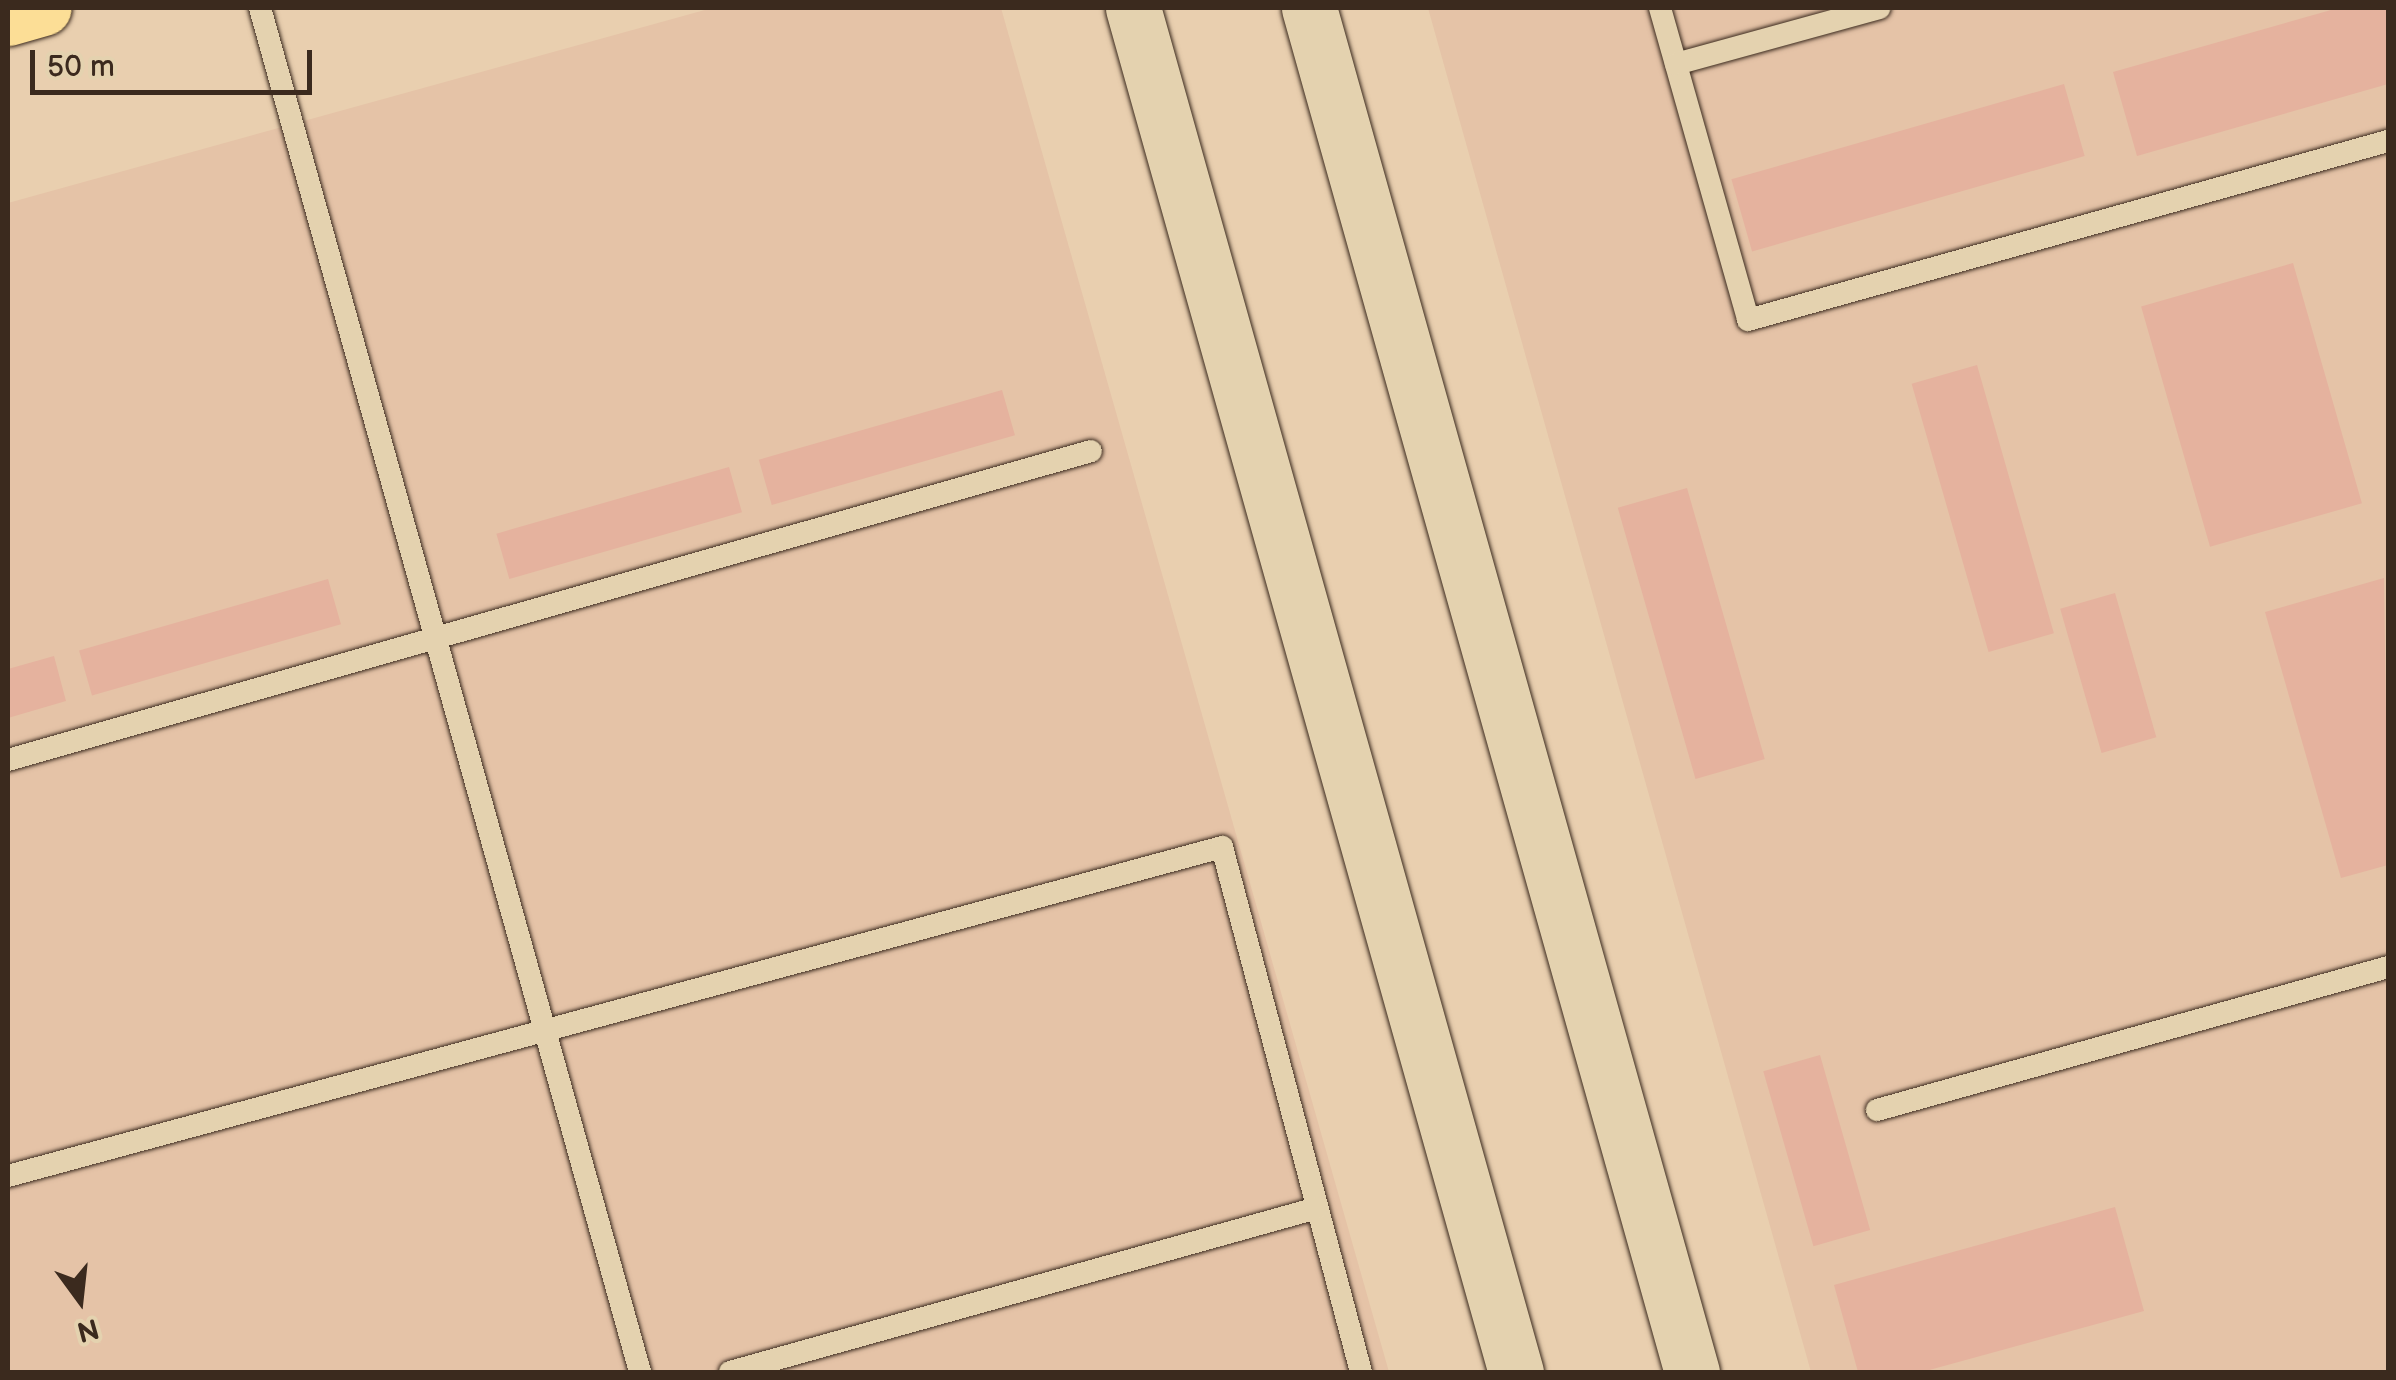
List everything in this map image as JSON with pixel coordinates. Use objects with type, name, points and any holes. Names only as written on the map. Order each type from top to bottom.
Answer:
[{"type":"main road","points":[[8,18],[44,8]]},
{"type":"street","points":[[1134,8],[1516,1372]]},
{"type":"street","points":[[1310,8],[1692,1372]]},
{"type":"lane","points":[[260,8],[640,1372]]},
{"type":"lane","points":[[1660,8],[1748,320],[2388,141]]},
{"type":"lane","points":[[1676,64],[1879,8]]},
{"type":"lane","points":[[8,760],[1091,450]]},
{"type":"lane","points":[[8,1176],[1222,847],[1360,1372]]},
{"type":"lane","points":[[1876,1110],[2388,966]]},
{"type":"lane","points":[[730,1372],[1317,1208]]},
{"type":"shaded area","points":[[712,8],[1001,8],[1389,1372],[8,1372],[8,203]]},
{"type":"shaded area","points":[[1428,8],[2388,8],[2388,1372],[1811,1372]]},
{"type":"building","points":[[2338,8],[2388,8],[2388,84],[2137,156],[2113,72]]},
{"type":"building","points":[[2064,84],[2085,156],[1752,251],[1731,179]]},
{"type":"building","points":[[2293,263],[2362,503],[2210,547],[2141,307]]},
{"type":"building","points":[[1977,365],[2054,633],[1989,652],[1912,384]]},
{"type":"building","points":[[1002,390],[1015,435],[772,505],[759,460]]},
{"type":"building","points":[[729,467],[742,512],[509,579],[496,534]]},
{"type":"building","points":[[1687,488],[1765,759],[1696,779],[1618,508]]},
{"type":"building","points":[[2384,578],[2388,865],[2341,878],[2265,612]]},
{"type":"building","points":[[328,579],[341,624],[92,696],[79,650]]},
{"type":"building","points":[[2115,593],[2156,737],[2102,753],[2060,609]]},
{"type":"building","points":[[54,656],[66,701],[8,718],[8,669]]},
{"type":"building","points":[[1820,1055],[1870,1230],[1813,1246],[1763,1071]]},
{"type":"building","points":[[2115,1207],[2144,1311],[1922,1372],[1858,1372],[1834,1285]]}]
